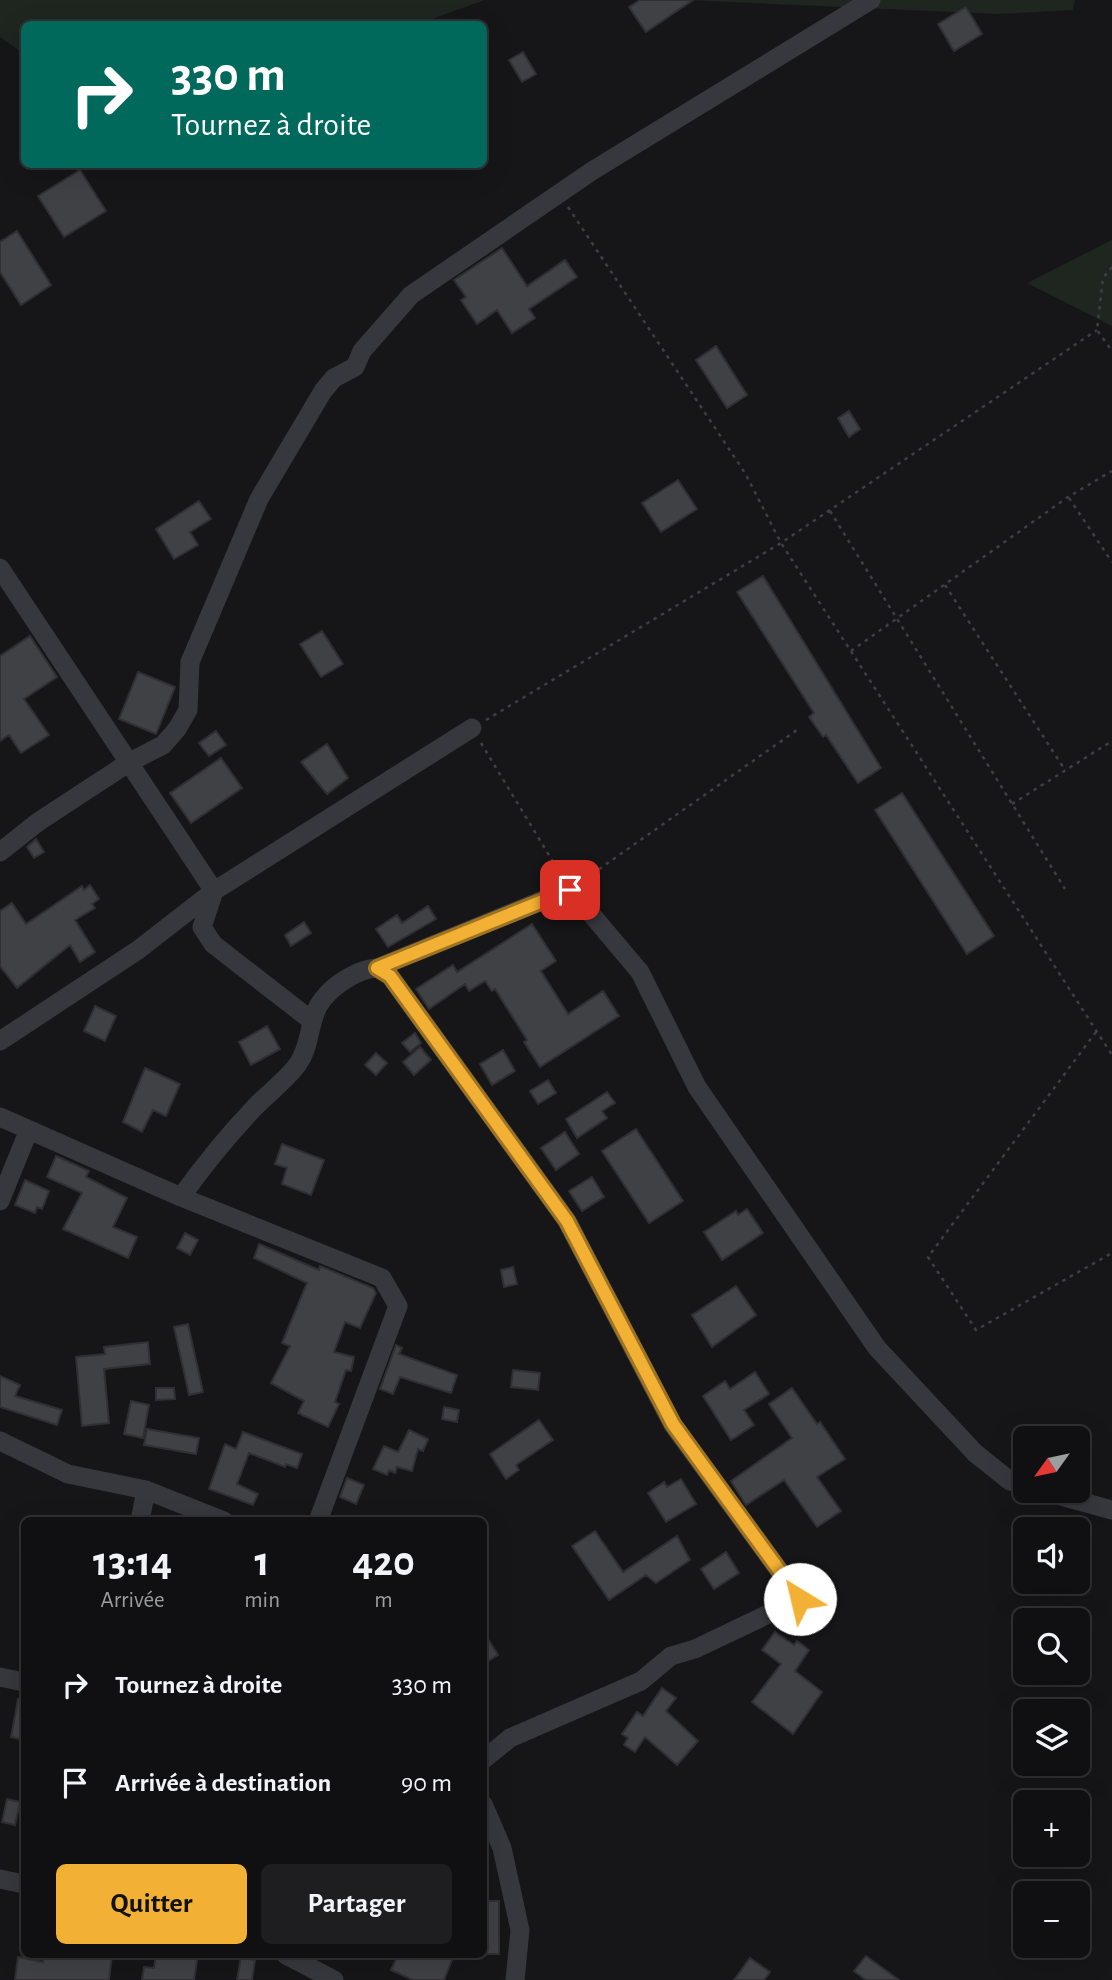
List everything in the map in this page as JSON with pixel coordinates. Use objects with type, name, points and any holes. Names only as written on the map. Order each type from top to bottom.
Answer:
[{"type":"street","points":[[0,852],[38,822],[128,763],[163,745],[177,730],[188,710],[190,662],[259,499],[323,391],[334,378],[355,367],[362,351],[411,295],[592,171],[871,0]]},
{"type":"street","points":[[0,568],[215,891]]},
{"type":"street","points":[[0,1041],[138,950],[215,891],[472,728]]},
{"type":"street","points":[[181,1197],[200,1170],[257,1105],[297,1065],[309,1045],[313,1021],[321,1001],[335,987],[367,969],[377,968],[570,890],[640,972],[697,1087],[877,1348],[975,1453],[1013,1482]]},
{"type":"street","points":[[215,891],[202,927],[213,944],[313,1021]]},
{"type":"street","points":[[377,968],[390,976],[567,1221],[673,1424],[800,1599],[695,1649],[671,1656],[641,1681],[510,1738],[487,1757]]},
{"type":"street","points":[[0,1117],[28,1132],[181,1197],[382,1278],[398,1306],[319,1517]]},
{"type":"street","points":[[0,1201],[28,1132]]},
{"type":"street","points":[[0,1441],[68,1474],[146,1490],[214,1517]]},
{"type":"street","points":[[141,1517],[146,1490]]},
{"type":"street","points":[[1087,1503],[1112,1510]]},
{"type":"street","points":[[0,1677],[21,1681]]},
{"type":"street","points":[[487,1813],[502,1848],[520,1930],[515,1980]]},
{"type":"street","points":[[0,1879],[21,1883]]},
{"type":"street","points":[[292,1958],[334,1980]]},
{"type":"path","points":[[560,194],[745,473],[781,543],[1112,1055]]},
{"type":"path","points":[[1112,267],[1103,278],[1097,330],[1112,351]]},
{"type":"path","points":[[797,730],[570,890],[472,728],[781,543],[1097,330]]},
{"type":"path","points":[[851,651],[1069,497],[1112,471]]},
{"type":"path","points":[[1069,497],[1112,562]]},
{"type":"path","points":[[830,511],[1065,889]]},
{"type":"path","points":[[944,585],[1065,770]]},
{"type":"path","points":[[1012,804],[1112,741]]},
{"type":"path","points":[[1096,1031],[928,1257],[976,1330],[1112,1253]]},
{"type":"shaded area","points":[[0,0],[485,0],[426,21],[21,21],[21,52],[0,37]]},
{"type":"shaded area","points":[[686,0],[1075,0],[1073,10],[999,14]]},
{"type":"shaded area","points":[[1112,240],[1112,326],[1027,283]]},
{"type":"building","points":[[640,0],[693,0],[646,32],[629,7]]},
{"type":"building","points":[[966,7],[982,34],[954,51],[938,24]]},
{"type":"building","points":[[523,52],[536,74],[522,82],[509,60]]},
{"type":"building","points":[[80,170],[106,211],[64,237],[38,196]]},
{"type":"building","points":[[17,231],[51,285],[21,305],[0,272],[0,242]]},
{"type":"building","points":[[502,248],[527,286],[565,260],[577,277],[529,309],[535,318],[512,333],[497,310],[477,324],[461,300],[466,297],[454,280]]},
{"type":"building","points":[[716,346],[747,395],[727,408],[696,360]]},
{"type":"building","points":[[849,411],[860,429],[849,437],[838,418]]},
{"type":"building","points":[[678,480],[697,509],[661,532],[642,503]]},
{"type":"building","points":[[199,501],[211,519],[190,532],[198,545],[174,559],[156,529]]},
{"type":"building","points":[[763,576],[881,768],[858,783],[826,735],[823,737],[809,717],[814,713],[737,592]]},
{"type":"building","points":[[322,631],[343,664],[321,677],[300,644]]},
{"type":"building","points":[[30,636],[57,677],[24,699],[49,735],[21,753],[9,735],[0,741],[0,656]]},
{"type":"building","points":[[138,672],[175,687],[156,734],[119,719]]},
{"type":"building","points":[[216,731],[226,745],[209,756],[199,743]]},
{"type":"building","points":[[327,744],[348,778],[327,794],[301,762]]},
{"type":"building","points":[[221,758],[242,788],[191,823],[170,793]]},
{"type":"building","points":[[902,793],[994,936],[967,954],[875,810]]},
{"type":"building","points":[[36,839],[44,852],[34,858],[27,847]]},
{"type":"building","points":[[90,885],[99,899],[92,904],[95,908],[75,920],[95,952],[80,962],[70,945],[17,988],[0,966],[0,911],[12,903],[26,924],[82,886],[84,890]]},
{"type":"building","points":[[428,906],[436,919],[388,947],[376,929],[397,915],[402,923]]},
{"type":"building","points":[[304,922],[311,933],[291,946],[285,935]]},
{"type":"building","points":[[532,924],[556,961],[541,971],[568,1014],[603,991],[619,1016],[540,1067],[524,1042],[527,1040],[495,989],[492,991],[485,981],[469,991],[465,984],[429,1009],[416,989],[453,965],[457,972]]},
{"type":"building","points":[[95,1006],[116,1016],[105,1041],[84,1031]]},
{"type":"building","points":[[267,1026],[280,1049],[251,1065],[239,1042]]},
{"type":"building","points":[[415,1033],[421,1043],[410,1052],[402,1043]]},
{"type":"building","points":[[420,1047],[431,1060],[414,1075],[403,1062]]},
{"type":"building","points":[[503,1050],[515,1071],[492,1085],[480,1064]]},
{"type":"building","points":[[376,1053],[387,1063],[376,1075],[365,1065]]},
{"type":"building","points":[[145,1068],[180,1084],[166,1116],[153,1110],[142,1132],[123,1122]]},
{"type":"building","points":[[548,1080],[556,1093],[538,1104],[530,1091]]},
{"type":"building","points":[[607,1092],[615,1103],[602,1111],[607,1118],[577,1138],[566,1119]]},
{"type":"building","points":[[636,1129],[683,1201],[649,1223],[602,1151]]},
{"type":"building","points":[[565,1132],[579,1154],[556,1170],[541,1148]]},
{"type":"building","points":[[282,1144],[324,1160],[311,1195],[282,1184],[287,1168],[275,1164]]},
{"type":"building","points":[[56,1156],[89,1171],[86,1177],[127,1198],[113,1227],[137,1237],[128,1258],[63,1229],[82,1193],[47,1177]]},
{"type":"building","points":[[592,1177],[604,1197],[582,1211],[569,1191]]},
{"type":"building","points":[[25,1180],[49,1191],[42,1209],[37,1207],[35,1213],[15,1205]]},
{"type":"building","points":[[747,1209],[763,1233],[722,1260],[704,1232],[736,1211],[738,1215]]},
{"type":"building","points":[[185,1233],[198,1240],[190,1255],[177,1248]]},
{"type":"building","points":[[259,1244],[319,1270],[320,1266],[373,1288],[376,1293],[360,1328],[345,1322],[334,1352],[354,1357],[351,1371],[346,1370],[335,1402],[339,1404],[328,1427],[298,1413],[304,1401],[271,1383],[290,1346],[282,1343],[307,1283],[254,1258]]},
{"type":"building","points":[[513,1267],[517,1284],[504,1287],[501,1270]]},
{"type":"building","points":[[736,1286],[756,1315],[712,1347],[692,1315]]},
{"type":"building","points":[[188,1324],[203,1392],[189,1395],[174,1327]]},
{"type":"building","points":[[148,1342],[150,1364],[104,1369],[109,1423],[82,1426],[76,1357],[105,1354],[104,1347]]},
{"type":"building","points":[[396,1345],[402,1348],[399,1354],[457,1375],[451,1393],[400,1377],[393,1394],[380,1389]]},
{"type":"building","points":[[513,1370],[540,1373],[538,1390],[511,1387]]},
{"type":"building","points":[[755,1372],[769,1394],[744,1410],[754,1425],[731,1440],[703,1396],[725,1381],[730,1389]]},
{"type":"building","points":[[0,1376],[20,1385],[15,1396],[62,1410],[57,1425],[0,1407]]},
{"type":"building","points":[[156,1388],[174,1388],[175,1399],[156,1400]]},
{"type":"building","points":[[792,1388],[845,1459],[817,1477],[841,1511],[817,1527],[784,1480],[746,1505],[731,1481],[792,1438],[769,1404]]},
{"type":"building","points":[[131,1401],[149,1405],[143,1438],[124,1434]]},
{"type":"building","points":[[444,1407],[459,1410],[457,1422],[442,1419]]},
{"type":"building","points":[[539,1420],[553,1440],[516,1465],[519,1470],[506,1479],[490,1454]]},
{"type":"building","points":[[147,1429],[199,1438],[196,1454],[144,1445]]},
{"type":"building","points":[[409,1430],[428,1439],[423,1451],[418,1449],[412,1471],[397,1467],[395,1473],[389,1470],[387,1475],[373,1469],[384,1446],[398,1452]]},
{"type":"building","points":[[243,1432],[302,1454],[297,1468],[286,1464],[285,1467],[249,1453],[237,1484],[258,1494],[253,1505],[209,1489],[225,1444],[236,1449]]},
{"type":"building","points":[[347,1478],[364,1485],[356,1504],[340,1497]]},
{"type":"building","points":[[681,1479],[696,1504],[666,1522],[648,1493],[664,1482],[667,1487]]},
{"type":"building","points":[[595,1531],[623,1572],[677,1536],[690,1560],[656,1583],[646,1575],[609,1600],[572,1546]]},
{"type":"building","points":[[726,1552],[739,1573],[714,1589],[701,1569]]},
{"type":"building","points":[[775,1632],[794,1645],[797,1641],[809,1650],[795,1671],[822,1692],[793,1734],[752,1702],[781,1664],[762,1650]]},
{"type":"building","points":[[487,1637],[498,1655],[487,1662]]},
{"type":"building","points":[[662,1688],[676,1698],[666,1711],[698,1741],[677,1765],[645,1737],[635,1752],[624,1745],[628,1738],[622,1734],[637,1712],[643,1716]]},
{"type":"building","points":[[18,1699],[21,1700],[21,1739],[11,1737]]},
{"type":"building","points":[[7,1799],[20,1802],[15,1825],[2,1822]]},
{"type":"building","points":[[487,1901],[499,1901],[499,1954],[487,1954]]},
{"type":"building","points":[[866,1956],[899,1980],[866,1980],[854,1971]]},
{"type":"building","points":[[18,1957],[43,1962],[44,1958],[112,1958],[109,1980],[15,1980]]},
{"type":"building","points":[[156,1958],[198,1958],[194,1980],[142,1980],[144,1967],[154,1968]]},
{"type":"building","points":[[241,1958],[255,1960],[252,1980],[237,1980]]},
{"type":"building","points":[[397,1958],[453,1958],[444,1980],[413,1980],[391,1970]]},
{"type":"building","points":[[750,1958],[770,1972],[764,1980],[734,1980]]},
{"type":"route","points":[[570,890],[377,968],[390,976],[567,1221],[673,1424],[800,1599]]}]
